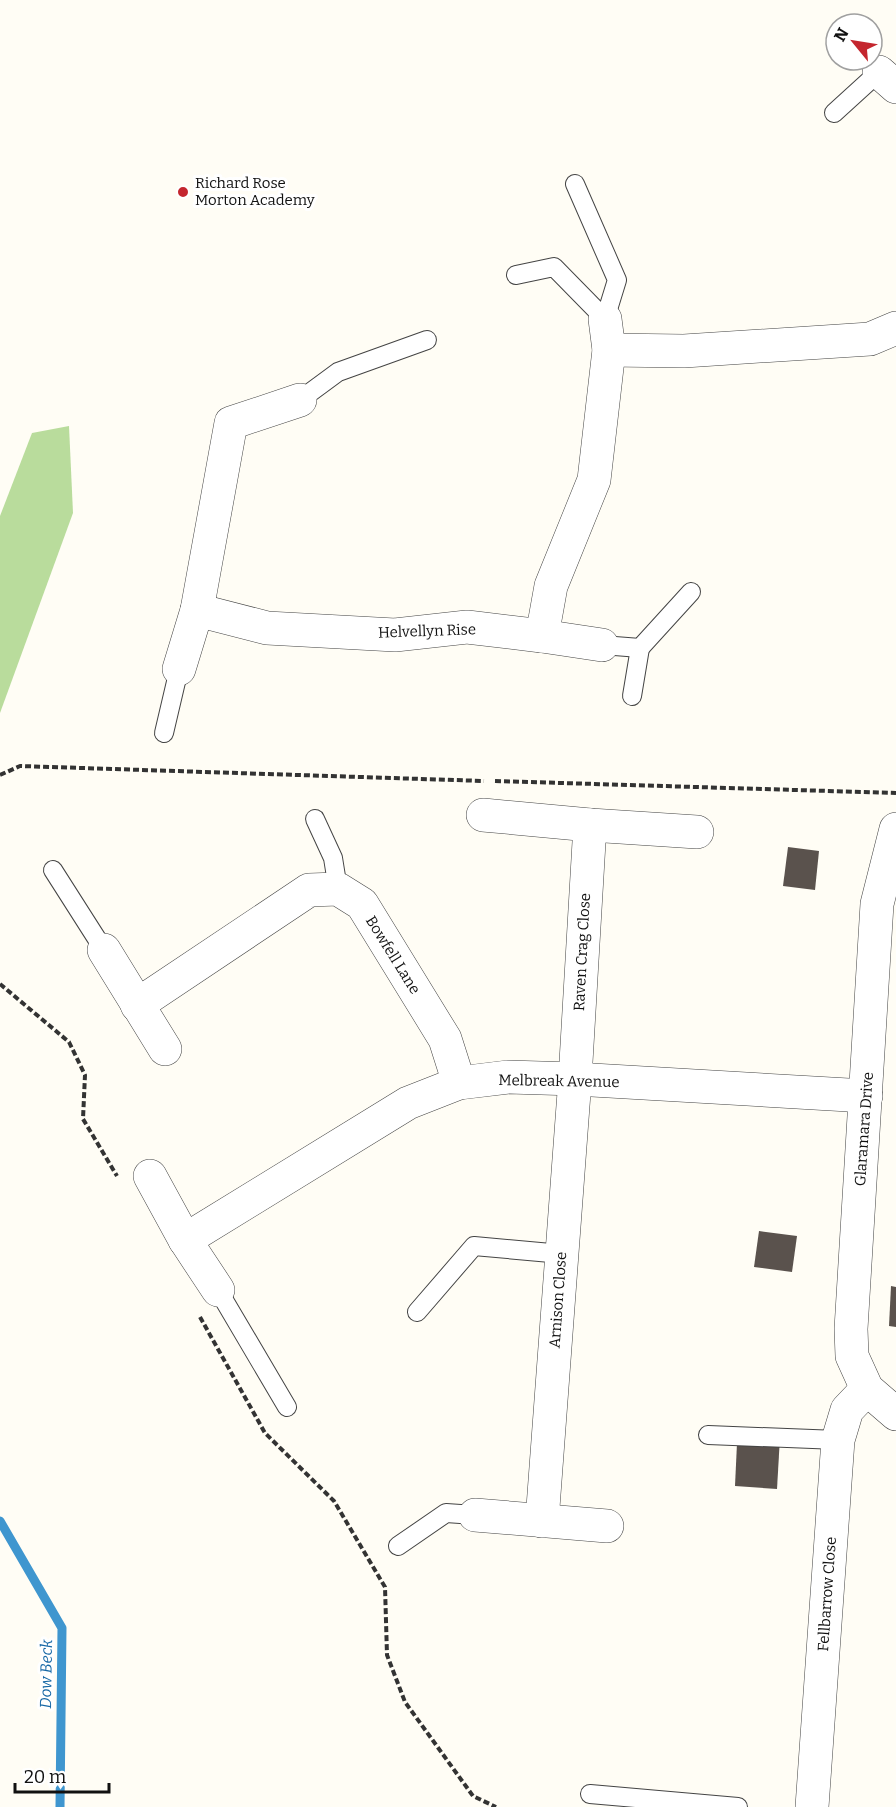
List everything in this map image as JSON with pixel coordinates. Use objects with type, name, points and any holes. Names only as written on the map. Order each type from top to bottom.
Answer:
[{"type":"street","points":[[542,636],[550,586],[594,480],[607,335],[684,351],[870,339],[896,328]]},
{"type":"street","points":[[179,669],[197,610],[231,423],[300,400]]},
{"type":"street","name":"Helvellyn Rise","points":[[197,610],[267,628],[395,635],[467,627],[602,645]]},
{"type":"street","points":[[483,815],[697,832]]},
{"type":"street","name":"Raven Crag Close","points":[[575,1079],[590,825]]},
{"type":"street","name":"Glaramara Drive","points":[[894,845],[877,904],[851,1329],[852,1356],[867,1389],[896,1414]]},
{"type":"street","points":[[137,1005],[309,890],[338,888]]},
{"type":"street","name":"Bowfell Lane","points":[[338,888],[362,904],[445,1039],[459,1083]]},
{"type":"street","points":[[104,950],[165,1049]]},
{"type":"street","name":"Melbreak Avenue","points":[[185,1240],[408,1103],[459,1083],[508,1077],[575,1079],[866,1096]]},
{"type":"street","name":"Arnison Close","points":[[542,1521],[575,1079]]},
{"type":"street","points":[[150,1176],[185,1240],[218,1290]]},
{"type":"street","name":"Fellbarrow Close","points":[[812,1807],[838,1440],[847,1410],[867,1389]]},
{"type":"street","points":[[475,1515],[607,1526]]},
{"type":"lane","points":[[834,113],[888,80]]},
{"type":"lane","points":[[575,184],[617,280],[607,335]]},
{"type":"lane","points":[[516,275],[554,267],[607,335]]},
{"type":"lane","points":[[300,400],[338,372],[427,340]]},
{"type":"lane","points":[[632,696],[640,648],[691,592]]},
{"type":"lane","points":[[602,645],[640,648]]},
{"type":"lane","points":[[164,733],[179,669]]},
{"type":"lane","points":[[315,819],[333,858],[338,888]]},
{"type":"lane","points":[[52,870],[104,950]]},
{"type":"lane","points":[[417,1312],[474,1246],[562,1254]]},
{"type":"lane","points":[[218,1290],[287,1407]]},
{"type":"lane","points":[[708,1435],[838,1440]]},
{"type":"lane","points":[[398,1545],[447,1514],[475,1515]]},
{"type":"lane","points":[[590,1794],[738,1807]]},
{"type":"path","points":[[0,775],[20,766],[896,793]]},
{"type":"green space","points":[[69,426],[73,513],[0,713],[0,516],[32,433]]},
{"type":"building","points":[[788,847],[819,851],[815,890],[783,886]]},
{"type":"building","points":[[759,1231],[797,1236],[792,1272],[754,1267]]},
{"type":"building","points":[[891,1286],[896,1287],[896,1327],[889,1326]]},
{"type":"building","points":[[780,1437],[777,1489],[735,1486],[737,1443]]},
{"type":"waterway","name":"Dow Beck","points":[[0,1521],[62,1628],[60,1807]]},
{"type":"place","name":"Richard Rose Morton Academy","points":[[183,192]]}]
